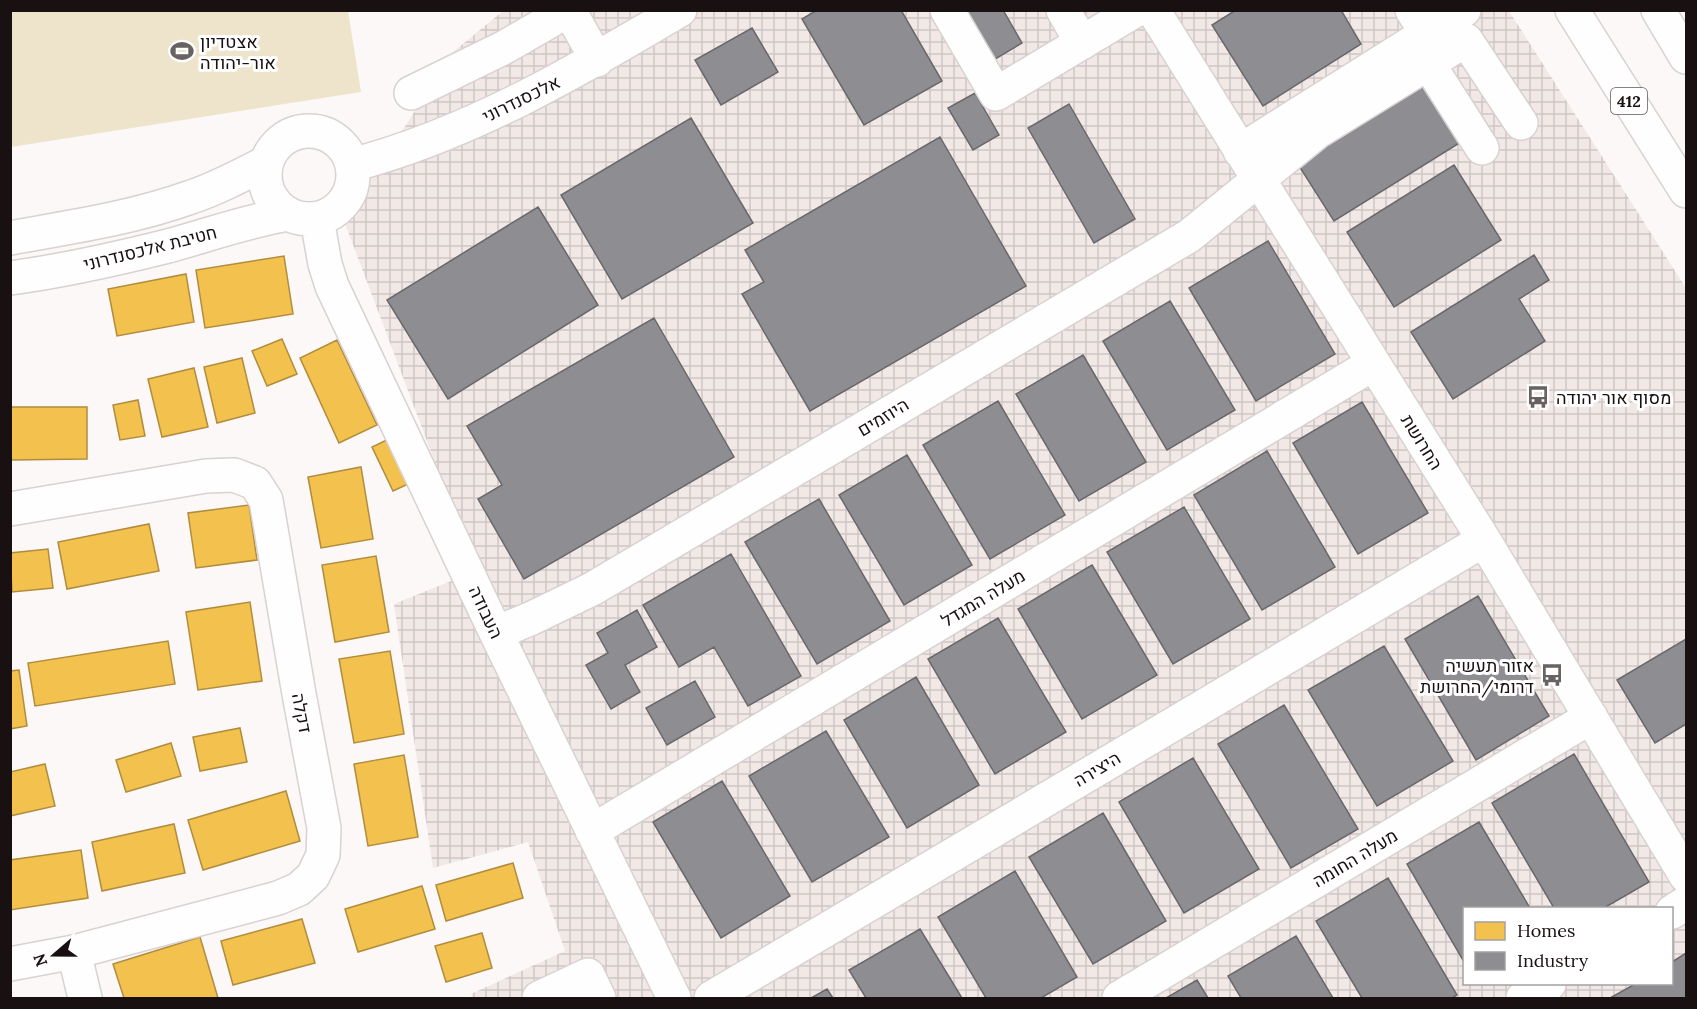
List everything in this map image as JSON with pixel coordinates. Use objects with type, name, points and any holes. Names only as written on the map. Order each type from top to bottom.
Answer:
[{"type":"street","points":[[411,93],[505,47],[569,10],[597,60]]},
{"type":"street","name":"אלכסנדרוני","points":[[352,165],[410,148],[447,134],[526,98],[597,60],[680,10]]},
{"type":"street","points":[[947,10],[996,94],[1073,27],[1103,10]]},
{"type":"street","points":[[1073,27],[1136,10]]},
{"type":"street","name":"החרושת","points":[[1153,10],[1484,540],[1686,876]]},
{"type":"street","points":[[1240,151],[1464,10]]},
{"type":"street","name":"412","points":[[1572,10],[1686,191]]},
{"type":"street","points":[[1658,10],[1686,57]]},
{"type":"street","points":[[1422,36],[1466,40],[1521,123]]},
{"type":"street","points":[[1422,36],[1482,148]]},
{"type":"street","name":"היוזמים","points":[[496,633],[592,589],[1190,236],[1317,132],[1422,36]]},
{"type":"street","points":[[311,131],[325,134],[346,152],[352,165],[353,179],[349,193],[342,205],[331,213],[302,216],[276,205],[268,192],[265,177],[267,162],[273,149],[284,139],[297,133],[311,131]]},
{"type":"street","name":"חטיבת אלכסנדרוני","points":[[10,238],[146,211],[200,194],[267,162]]},
{"type":"street","name":"חטיבת אלכסנדרוני","points":[[10,278],[114,259],[241,224],[302,216]]},
{"type":"street","name":"העבודה","points":[[302,216],[325,264],[332,286],[496,633],[674,999]]},
{"type":"street","name":"מעלה המגדל","points":[[592,831],[1373,364]]},
{"type":"street","name":"דקלה","points":[[10,509],[206,476],[234,475],[255,483],[266,500],[298,694],[324,828],[323,855],[313,876],[299,889],[278,898],[74,952],[10,964]]},
{"type":"street","name":"היצירה","points":[[711,999],[1484,540]]},
{"type":"street","name":"מעלה החומה","points":[[1119,999],[1591,717]]},
{"type":"street","points":[[1673,911],[1686,903]]},
{"type":"street","points":[[74,952],[85,999]]},
{"type":"street","points":[[539,999],[588,975],[600,999]]},
{"type":"street","points":[[1523,999],[1547,985]]},
{"type":"shaded area","name":"אצטדיון אור-יהודה","points":[[11,10],[348,11],[361,92],[11,147]]},
{"type":"shaded area","points":[[503,11],[1509,11],[1686,288],[1686,998],[473,998],[471,994],[565,951],[528,842],[433,868],[394,604],[476,571],[344,221],[453,52]]},
{"type":"building: Homes","points":[[284,256],[293,314],[205,328],[196,270]]},
{"type":"building: Homes","points":[[186,274],[194,322],[117,336],[108,289]]},
{"type":"building: Homes","points":[[282,339],[297,374],[267,386],[252,351]]},
{"type":"building: Homes","points":[[337,340],[377,425],[339,443],[300,358]]},
{"type":"building: Homes","points":[[242,358],[255,413],[217,423],[204,367]]},
{"type":"building: Homes","points":[[194,368],[208,427],[162,437],[148,379]]},
{"type":"building: Homes","points":[[138,400],[145,436],[120,440],[113,405]]},
{"type":"building: Homes","points":[[10,407],[87,407],[87,459],[10,460]]},
{"type":"building: Homes","points":[[395,436],[417,480],[393,491],[372,447]]},
{"type":"building: Homes","points":[[361,467],[373,539],[321,548],[308,477]]},
{"type":"building: Homes","points":[[249,505],[257,560],[196,568],[188,513]]},
{"type":"building: Homes","points":[[149,524],[159,571],[67,589],[58,542]]},
{"type":"building: Homes","points":[[48,549],[53,588],[12,592],[10,553]]},
{"type":"building: Homes","points":[[376,556],[389,632],[335,642],[322,565]]},
{"type":"building: Homes","points":[[250,602],[262,681],[198,690],[186,612]]},
{"type":"building: Homes","points":[[168,641],[175,684],[35,706],[28,663]]},
{"type":"building: Homes","points":[[390,651],[404,734],[354,743],[339,659]]},
{"type":"building: Homes","points":[[19,670],[27,726],[10,729],[10,671]]},
{"type":"building: Homes","points":[[240,728],[247,762],[200,771],[193,737]]},
{"type":"building: Homes","points":[[171,743],[181,776],[126,792],[116,760]]},
{"type":"building: Homes","points":[[404,755],[418,837],[368,846],[354,764]]},
{"type":"building: Homes","points":[[45,764],[55,806],[10,816],[10,772]]},
{"type":"building: Homes","points":[[286,791],[300,841],[203,870],[188,820]]},
{"type":"building: Homes","points":[[174,824],[185,873],[102,891],[92,842]]},
{"type":"building: Homes","points":[[81,850],[88,898],[10,910],[10,860]]},
{"type":"building: Homes","points":[[513,863],[523,898],[446,921],[436,885]]},
{"type":"building: Homes","points":[[422,886],[435,929],[358,952],[345,909]]},
{"type":"building: Homes","points":[[302,919],[315,963],[233,985],[221,941]]},
{"type":"building: Homes","points":[[482,933],[492,968],[446,982],[435,946]]},
{"type":"building: Homes","points":[[200,937],[218,998],[124,998],[113,964]]},
{"type":"building: Industry","points":[[817,10],[901,10],[942,81],[864,125],[802,19]]},
{"type":"building: Industry","points":[[964,10],[1003,10],[1022,43],[992,61]]},
{"type":"building: Industry","points":[[1236,10],[1341,10],[1361,44],[1263,106],[1212,25]]},
{"type":"building: Industry","points":[[752,28],[778,72],[721,105],[695,60]]},
{"type":"building: Industry","points":[[1421,78],[1461,142],[1334,221],[1294,158]]},
{"type":"building: Industry","points":[[975,93],[999,135],[973,150],[948,108]]},
{"type":"building: Industry","points":[[1069,104],[1135,219],[1094,243],[1028,128]]},
{"type":"building: Industry","points":[[691,118],[753,223],[622,299],[561,195]]},
{"type":"building: Industry","points":[[940,137],[1026,286],[810,411],[742,294],[764,282],[745,250]]},
{"type":"building: Industry","points":[[1454,165],[1501,240],[1394,307],[1347,232]]},
{"type":"building: Industry","points":[[538,207],[598,305],[448,399],[387,300]]},
{"type":"building: Industry","points":[[1268,241],[1335,354],[1256,401],[1189,288]]},
{"type":"building: Industry","points":[[1534,255],[1549,280],[1519,299],[1545,341],[1453,399],[1411,332]]},
{"type":"building: Industry","points":[[1170,301],[1235,410],[1167,450],[1103,341]]},
{"type":"building: Industry","points":[[654,318],[734,457],[524,579],[478,499],[502,485],[467,426]]},
{"type":"building: Industry","points":[[1083,355],[1146,462],[1079,501],[1016,394]]},
{"type":"building: Industry","points":[[998,401],[1065,515],[990,559],[923,445]]},
{"type":"building: Industry","points":[[1362,402],[1428,513],[1358,554],[1293,443]]},
{"type":"building: Industry","points":[[1267,451],[1335,567],[1262,610],[1194,495]]},
{"type":"building: Industry","points":[[907,455],[972,565],[904,605],[839,495]]},
{"type":"building: Industry","points":[[819,499],[890,621],[817,664],[745,542]]},
{"type":"building: Industry","points":[[1184,507],[1250,619],[1173,664],[1107,552]]},
{"type":"building: Industry","points":[[731,554],[801,676],[748,706],[714,647],[679,667],[643,605]]},
{"type":"building: Industry","points":[[1092,565],[1157,675],[1082,719],[1018,609]]},
{"type":"building: Industry","points":[[1478,596],[1549,716],[1476,760],[1405,639]]},
{"type":"building: Industry","points":[[637,610],[657,647],[625,665],[640,692],[611,709],[586,665],[608,653],[597,633]]},
{"type":"building: Industry","points":[[998,618],[1066,732],[995,774],[928,659]]},
{"type":"building: Industry","points":[[1686,639],[1686,724],[1655,743],[1617,680]]},
{"type":"building: Industry","points":[[1384,646],[1453,761],[1377,806],[1308,690]]},
{"type":"building: Industry","points":[[916,677],[979,785],[907,828],[844,720]]},
{"type":"building: Industry","points":[[695,681],[715,717],[667,745],[646,708]]},
{"type":"building: Industry","points":[[1284,705],[1358,829],[1291,868],[1218,744]]},
{"type":"building: Industry","points":[[826,731],[889,837],[812,882],[749,776]]},
{"type":"building: Industry","points":[[1574,754],[1649,882],[1606,907],[1553,907],[1492,803]]},
{"type":"building: Industry","points":[[1193,758],[1259,869],[1184,913],[1119,802]]},
{"type":"building: Industry","points":[[722,781],[790,896],[721,938],[653,822]]},
{"type":"building: Industry","points":[[1103,813],[1166,921],[1093,964],[1029,857]]},
{"type":"building: Industry","points":[[1479,822],[1529,907],[1463,907],[1463,960],[1407,864]]},
{"type":"building: Industry","points":[[1015,871],[1077,977],[1041,998],[986,998],[938,917]]},
{"type":"building: Industry","points":[[1388,878],[1457,995],[1452,998],[1362,998],[1316,921]]},
{"type":"building: Industry","points":[[920,929],[962,998],[866,998],[849,970]]},
{"type":"building: Industry","points":[[1296,936],[1333,998],[1241,998],[1228,976]]},
{"type":"building: Industry","points":[[1686,953],[1686,998],[1610,998],[1633,985],[1673,985],[1673,961]]},
{"type":"building: Industry","points":[[1197,980],[1208,998],[1166,998]]},
{"type":"building: Industry","points":[[827,989],[833,998],[811,998]]},
{"type":"place","name":"אצטדיון אור-יהודה","points":[[182,51]]},
{"type":"place","name":"מסוף אור יהודה","points":[[1538,397]]},
{"type":"place","name":"אזור תעשיה דרומי/החרושת","points":[[1552,675]]}]
